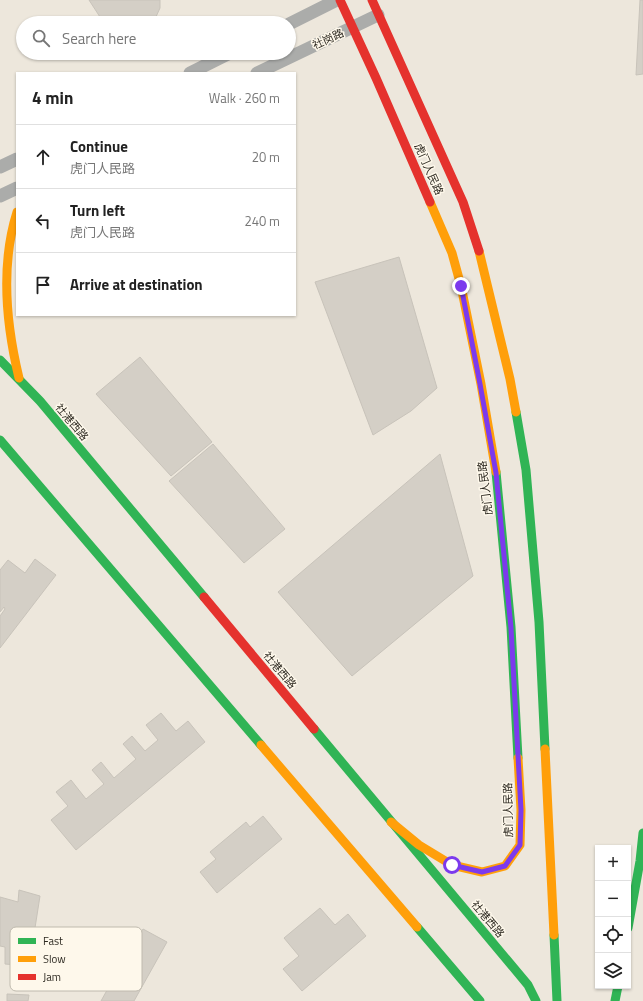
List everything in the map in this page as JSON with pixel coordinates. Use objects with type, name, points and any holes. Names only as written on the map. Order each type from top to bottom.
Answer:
[{"type":"main road","name":"虎门人民路","points":[[339,0],[452,253],[461,286],[496,473],[511,628],[521,810],[520,845],[505,866],[482,872],[452,865],[419,845],[391,822]]},
{"type":"main road","name":"虎门人民路","points":[[372,0],[462,202],[477,241],[510,379],[526,470],[539,622],[557,1001]]},
{"type":"main road","points":[[16,214],[5,252],[5,298],[12,352],[20,380]]},
{"type":"main road","name":"社港西路","points":[[0,360],[40,401],[528,984],[536,1001]]},
{"type":"main road","points":[[0,440],[480,1001]]},
{"type":"main road","points":[[630,917],[640,861],[643,833]]},
{"type":"main road","points":[[615,1001],[617,989]]},
{"type":"street","points":[[296,21],[339,0]]},
{"type":"street","name":"社岗路","points":[[296,54],[378,15]]},
{"type":"street","points":[[192,72],[216,60]]},
{"type":"street","name":"社岗路","points":[[259,72],[284,60]]},
{"type":"street","points":[[0,167],[16,159]]},
{"type":"street","points":[[0,196],[16,188]]},
{"type":"building","points":[[89,0],[160,0],[160,8],[156,16],[99,16]]},
{"type":"building","points":[[640,0],[643,0],[643,74],[636,75]]},
{"type":"building","points":[[399,257],[437,388],[411,411],[373,435],[315,282]]},
{"type":"building","points":[[140,357],[212,442],[171,476],[96,394]]},
{"type":"building","points":[[213,444],[285,529],[244,563],[169,481]]},
{"type":"building","points":[[440,454],[473,576],[352,676],[278,592]]},
{"type":"building","points":[[35,559],[56,575],[0,648],[0,616],[5,609],[4,607],[0,612],[0,570],[8,560],[25,573]]},
{"type":"building","points":[[161,713],[176,731],[188,721],[205,742],[76,850],[51,820],[68,806],[56,792],[71,780],[86,799],[104,784],[92,770],[101,762],[114,778],[136,759],[123,744],[132,736],[145,751],[158,740],[146,725]]},
{"type":"building","points":[[263,816],[282,839],[217,893],[200,872],[216,859],[210,852],[246,822],[250,827]]},
{"type":"building","points":[[19,890],[40,896],[35,927],[10,927],[10,964],[5,964],[5,947],[0,946],[0,897],[18,902]]},
{"type":"building","points":[[320,908],[335,925],[348,914],[366,936],[302,991],[283,969],[299,956],[284,938]]},
{"type":"building","points":[[143,929],[167,942],[142,987]]},
{"type":"building","points":[[107,991],[140,991],[134,1001],[101,1001]]},
{"type":"building","points":[[7,994],[29,995],[28,1001],[7,1001]]},
{"type":"traffic: fast","points":[[0,360],[40,401],[204,597]]},
{"type":"traffic: fast","points":[[516,412],[526,470],[539,622],[545,749]]},
{"type":"traffic: fast","points":[[0,440],[261,745]]},
{"type":"traffic: fast","points":[[496,472],[511,627],[518,758]]},
{"type":"traffic: fast","points":[[314,729],[528,985],[536,1001]]},
{"type":"traffic: fast","points":[[630,917],[640,861],[643,833]]},
{"type":"traffic: fast","points":[[417,927],[480,1001]]},
{"type":"traffic: fast","points":[[554,935],[557,1001]]},
{"type":"traffic: fast","points":[[615,1001],[617,989]]},
{"type":"traffic: slow","points":[[430,202],[452,253],[461,286],[481,384],[496,472]]},
{"type":"traffic: slow","points":[[16,216],[8,253],[7,295],[8,316],[14,358],[19,378]]},
{"type":"traffic: slow","points":[[479,251],[510,379],[516,412]]},
{"type":"traffic: slow","points":[[261,745],[417,927]]},
{"type":"traffic: slow","points":[[545,749],[554,935]]},
{"type":"traffic: slow","points":[[391,822],[419,845],[452,865],[482,872],[505,866],[520,845],[521,810],[518,758]]},
{"type":"traffic: jam","points":[[340,0],[430,202]]},
{"type":"traffic: jam","points":[[372,0],[463,202],[479,251]]},
{"type":"traffic: jam","points":[[204,597],[314,729]]},
{"type":"route","points":[[452,865],[482,872],[505,866],[520,845],[521,810],[511,628],[496,473],[461,286]]}]
